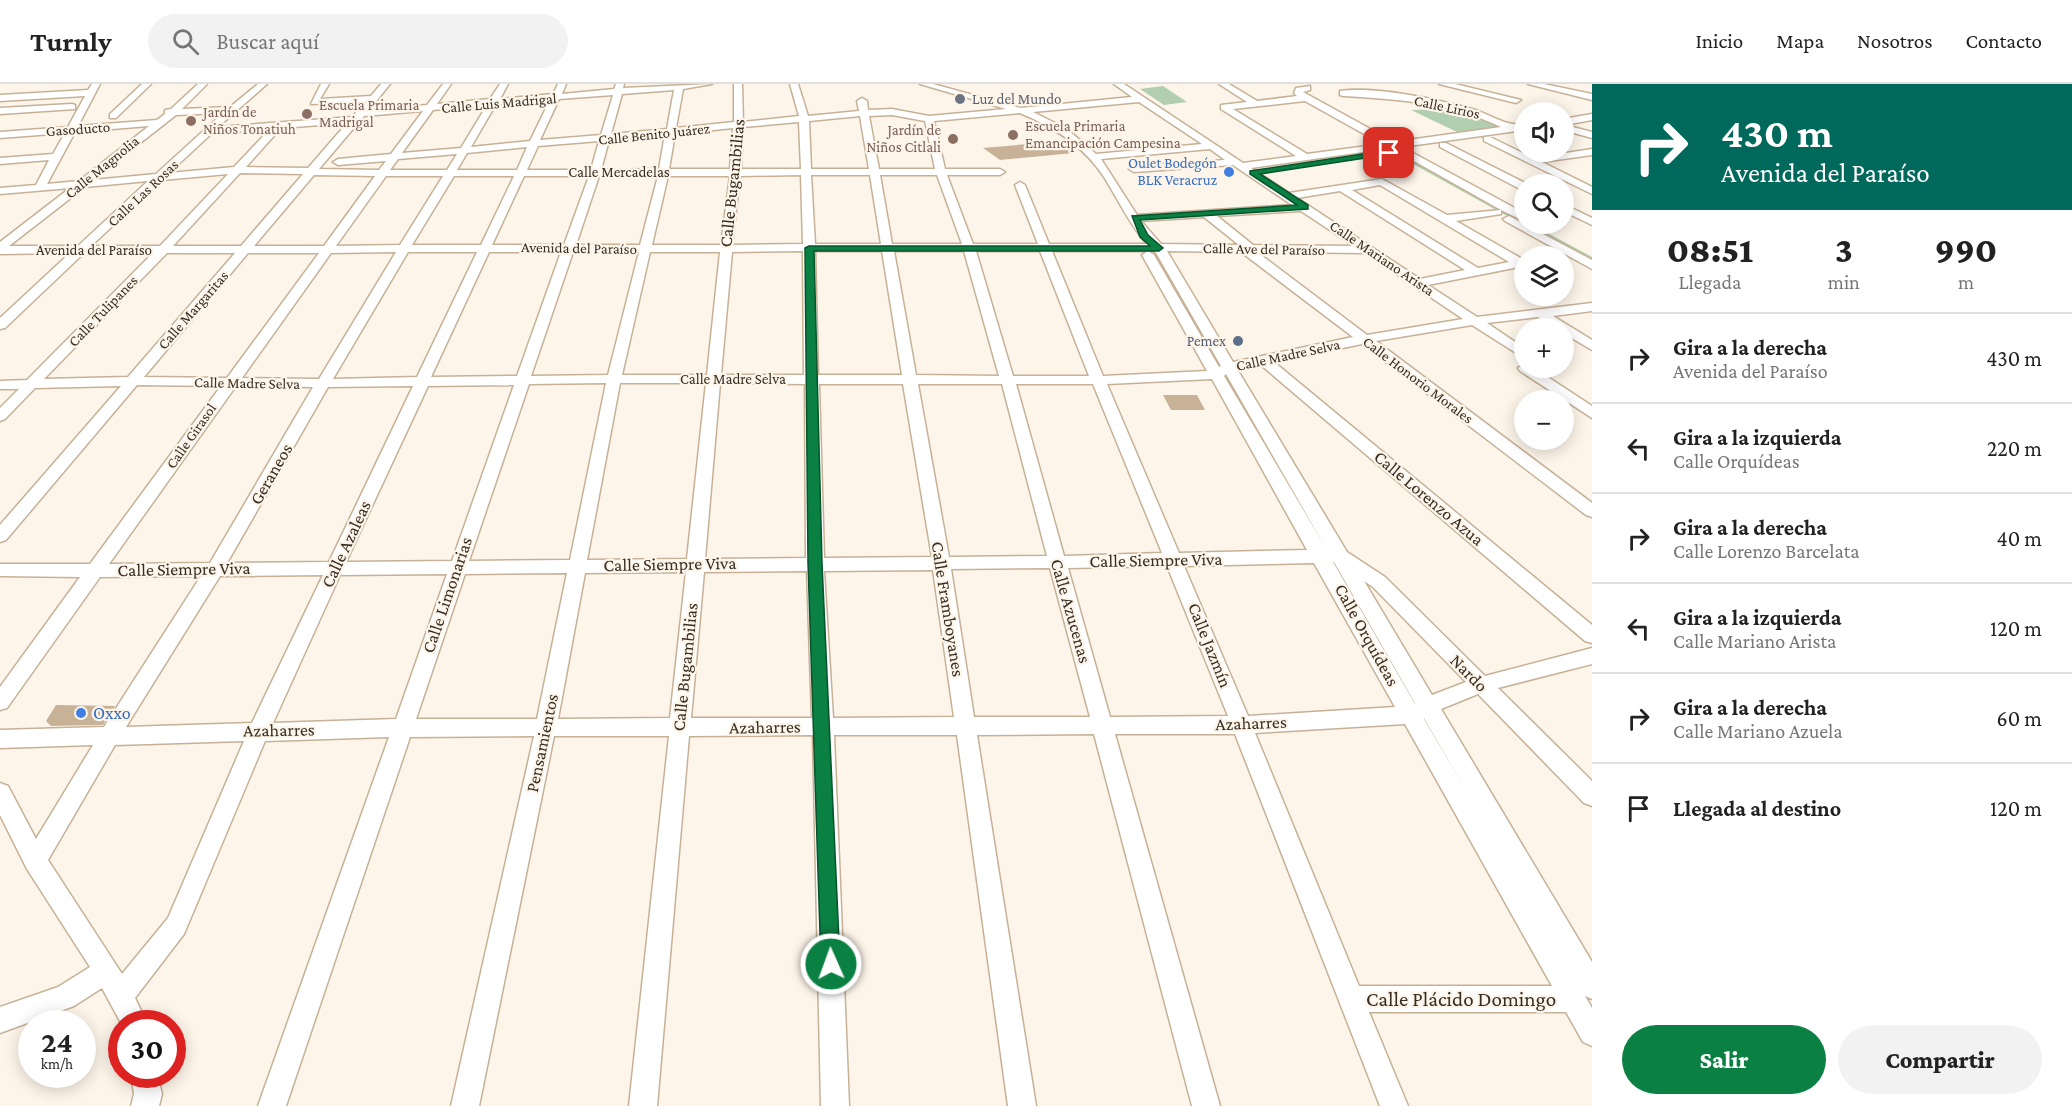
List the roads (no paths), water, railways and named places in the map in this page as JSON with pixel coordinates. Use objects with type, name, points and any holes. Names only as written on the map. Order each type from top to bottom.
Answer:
[{"type":"street","points":[[113,116],[147,84]]},
{"type":"street","name":"Calle Magnolia","points":[[0,249],[156,123],[173,112],[203,84]]},
{"type":"street","name":"Calle Las Rosas","points":[[0,325],[164,175],[208,131],[262,84]]},
{"type":"street","points":[[326,84],[314,102],[374,99]]},
{"type":"street","name":"Calle Margaritas","points":[[0,536],[130,381],[386,84]]},
{"type":"street","name":"Calle Girasol","points":[[0,702],[324,250],[447,84]]},
{"type":"street","name":"Geraneos","points":[[35,861],[110,735],[216,568],[323,383],[504,84]]},
{"type":"street","name":"Calle Azaleas","points":[[120,997],[176,926],[259,730],[562,84]]},
{"type":"street","name":"Calle Luis Madrigal","points":[[278,126],[428,109],[556,99],[619,88],[708,84]]},
{"type":"street","name":"Calle Bugambilias","points":[[644,1106],[726,249],[736,171],[740,125],[738,84]]},
{"type":"street","points":[[794,84],[804,118],[813,379],[815,563],[823,726],[835,1106]]},
{"type":"street","name":"Calle Orquídeas","points":[[924,84],[1025,110],[1068,132],[1094,157],[1135,218],[1582,993],[1592,1033]]},
{"type":"street","name":"Calle Mariano Arista","points":[[1119,84],[1419,284],[1514,358]]},
{"type":"street","points":[[1223,84],[1255,103]]},
{"type":"street","points":[[1317,104],[1349,100],[1334,84]]},
{"type":"street","points":[[1443,84],[1466,86],[1516,100]]},
{"type":"street","points":[[1532,84],[1592,97]]},
{"type":"street","points":[[647,249],[672,132],[679,85]]},
{"type":"street","points":[[945,91],[965,86]]},
{"type":"street","points":[[1449,106],[1466,86]]},
{"type":"street","points":[[0,98],[93,88]]},
{"type":"street","points":[[0,191],[40,187],[93,88]]},
{"type":"street","name":"Calle Limonarias","points":[[272,1106],[595,172],[619,88]]},
{"type":"street","points":[[1305,157],[1224,107],[1307,93],[1317,104],[1386,148],[1592,264]]},
{"type":"street","name":"Calle Lirios","points":[[1343,93],[1449,106],[1492,118],[1512,129]]},
{"type":"street","name":"Calle Benito Juárez","points":[[315,167],[804,118],[892,112],[929,119],[1142,99]]},
{"type":"street","name":"Calle Framboyanes","points":[[862,101],[876,171],[941,561],[1022,1106]]},
{"type":"street","points":[[0,111],[83,106]]},
{"type":"street","points":[[101,116],[232,110]]},
{"type":"street","points":[[77,117],[89,117]]},
{"type":"street","points":[[1574,122],[1592,117]]},
{"type":"street","name":"Calle Azucenas","points":[[929,119],[940,172],[969,248],[1007,378],[1206,1106]]},
{"type":"street","name":"Gasoducto","points":[[0,135],[156,123]]},
{"type":"street","points":[[208,131],[278,126]]},
{"type":"street","name":"Calle Tulipanes","points":[[0,416],[162,251],[278,126]]},
{"type":"street","points":[[1574,128],[1592,135]]},
{"type":"street","points":[[1253,173],[1386,148],[1512,129]]},
{"type":"street","points":[[1402,151],[1514,135]]},
{"type":"street","points":[[1487,139],[1514,152]]},
{"type":"street","points":[[1443,145],[1514,182]]},
{"type":"street","points":[[1094,157],[1214,146]]},
{"type":"street","points":[[1134,169],[1239,164],[1386,148],[1402,151],[1514,213]]},
{"type":"street","points":[[1574,154],[1592,152]]},
{"type":"street","points":[[1577,154],[1592,162]]},
{"type":"street","points":[[0,161],[56,157]]},
{"type":"street","points":[[1534,162],[1589,189]]},
{"type":"street","name":"Calle Mercadelas","points":[[40,187],[164,175],[315,167],[381,173],[1000,172]]},
{"type":"street","points":[[1460,183],[1503,176]]},
{"type":"street","points":[[1289,196],[1382,182],[1520,263],[1419,284]]},
{"type":"street","name":"Calle Jazmín","points":[[1020,185],[1098,380],[1175,560],[1394,1106]]},
{"type":"street","points":[[1342,188],[1478,273]]},
{"type":"street","points":[[1574,190],[1589,189]]},
{"type":"street","points":[[1135,218],[1305,207]]},
{"type":"street","points":[[1444,219],[1497,212]]},
{"type":"street","points":[[1574,213],[1592,222]]},
{"type":"street","name":"Calle Honorio Morales","points":[[1207,214],[1247,249],[1592,511]]},
{"type":"street","points":[[1553,234],[1592,255]]},
{"type":"street","name":"Avenida del Paraíso","points":[[0,249],[162,251],[485,247],[1046,248],[1149,244]]},
{"type":"street","name":"Calle Ave del Paraíso","points":[[1149,244],[1247,249],[1370,250]]},
{"type":"street","name":"Pensamientos","points":[[465,1106],[546,727],[614,379],[647,249]]},
{"type":"street","name":"Calle Madre Selva","points":[[0,385],[130,381],[323,383],[614,379],[1007,378],[1098,380],[1222,371],[1365,339],[1467,322],[1592,306]]},
{"type":"street","points":[[1538,312],[1592,346]]},
{"type":"street","name":"Calle Mariano Arista","points":[[1467,322],[1514,348]]},
{"type":"street","name":"Calle Lorenzo Azua","points":[[1265,360],[1592,636]]},
{"type":"street","name":"Calle Mariano Arista","points":[[1541,378],[1592,413]]},
{"type":"street","points":[[1559,378],[1592,399]]},
{"type":"street","name":"Calle Siempre Viva","points":[[0,570],[457,568],[941,561],[1058,562],[1331,556]]},
{"type":"street","name":"Nardo","points":[[1331,556],[1379,582],[1592,796]]},
{"type":"street","name":"Azaharres","points":[[0,738],[401,728],[1242,725],[1420,710],[1483,687],[1592,656]]},
{"type":"street","points":[[0,793],[35,861],[107,971],[127,1010]]},
{"type":"street","points":[[0,1020],[65,997],[107,971]]},
{"type":"street","name":"Calle Plácido Domingo","points":[[1350,999],[1582,993]]},
{"type":"street","points":[[145,1106],[147,1088]]},
{"type":"place","name":"Luz del Mundo","points":[[960,99]]},
{"type":"place","name":"Escuela Primaria Madrigal","points":[[307,114]]},
{"type":"place","name":"Jardín de Niños Tonatiuh","points":[[191,121]]},
{"type":"place","name":"Escuela Primaria Emancipación Campesina","points":[[1013,135]]},
{"type":"place","name":"Jardín de Niños Citlali","points":[[953,139]]},
{"type":"place","name":"Oulet Bodegón BLK Veracruz","points":[[1229,172]]},
{"type":"place","name":"Pemex","points":[[1238,341]]},
{"type":"place","name":"Oxxo","points":[[81,713]]}]
